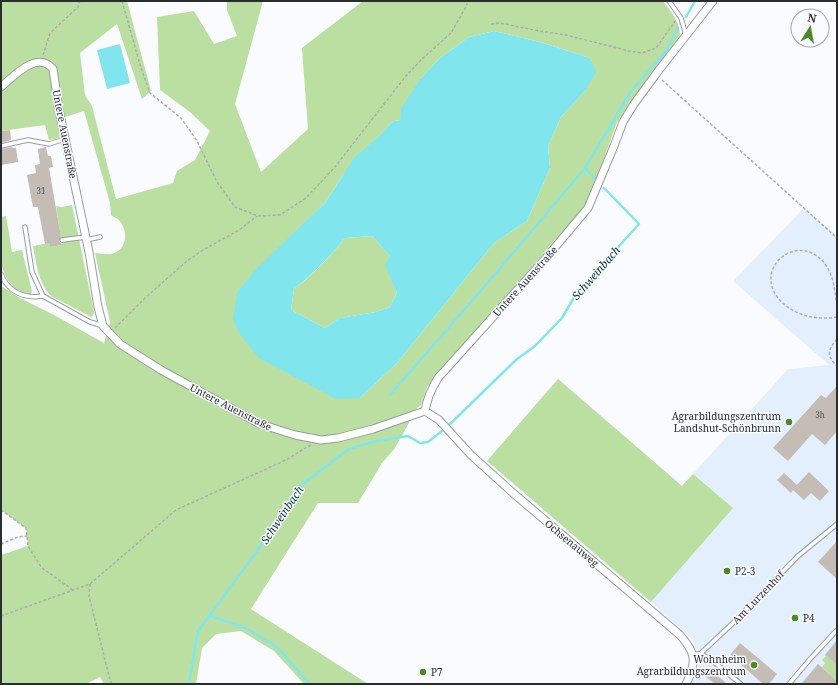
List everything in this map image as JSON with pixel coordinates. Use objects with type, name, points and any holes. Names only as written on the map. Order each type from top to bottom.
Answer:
[{"type":"street","name":"Untere Auenstraße","points":[[40,62],[50,66],[53,69],[98,307],[103,326],[120,344],[134,354],[260,424],[278,431],[321,440],[362,433],[425,411],[431,390],[438,378],[546,258],[588,208],[622,122],[634,104],[713,1]]},
{"type":"street","points":[[1,87],[27,66],[35,62],[40,62]]},
{"type":"street","name":"Ochsenauweg","points":[[425,411],[439,420],[471,455],[513,493],[680,635],[697,654]]},
{"type":"street","points":[[686,684],[697,654]]},
{"type":"lane","points":[[669,1],[679,15],[686,36]]},
{"type":"lane","points":[[1,146],[28,140],[49,144],[66,139]]},
{"type":"lane","points":[[25,227],[32,272],[43,296],[90,322],[103,326]]},
{"type":"lane","points":[[62,240],[100,237]]},
{"type":"lane","points":[[1,274],[8,286],[15,292],[32,298],[43,296]]},
{"type":"lane","name":"Am Lurzenhof","points":[[697,654],[733,622],[798,556],[837,524]]},
{"type":"lane","points":[[789,684],[810,658],[836,631]]},
{"type":"lane","points":[[697,654],[709,658],[741,684]]},
{"type":"path","points":[[40,62],[50,33],[78,7],[80,1]]},
{"type":"path","points":[[122,1],[141,68],[150,93],[181,118],[197,141],[217,182],[235,207],[257,216],[280,215],[306,198],[335,167],[405,77],[422,59],[451,33],[468,1]]},
{"type":"path","points":[[491,24],[500,23],[539,32],[566,35],[642,53],[656,48],[679,15]]},
{"type":"path","points":[[656,75],[837,238]]},
{"type":"path","points":[[110,334],[145,298],[187,261],[203,250],[239,230],[257,216]]},
{"type":"path","points":[[837,305],[832,276],[828,268],[815,254],[793,251],[781,257],[777,261],[771,278],[773,290],[780,301],[793,311],[800,314],[837,318]]},
{"type":"path","points":[[837,339],[829,349],[829,354],[837,366]]},
{"type":"path","points":[[1,616],[90,584],[176,510],[288,459],[321,440]]},
{"type":"path","points":[[1,510],[26,528],[28,546],[41,567],[74,591]]},
{"type":"path","points":[[1,544],[18,537],[27,536]]},
{"type":"path","points":[[90,584],[89,596],[112,684]]},
{"type":"shaded area","points":[[803,209],[837,235],[837,684],[692,684],[700,660],[692,639],[487,461],[558,379],[682,486],[788,369],[829,365],[733,281]]},
{"type":"green space","points":[[1,1],[127,1],[151,91],[142,99],[117,24],[80,53],[85,95],[92,106],[116,199],[173,183],[177,171],[195,160],[210,131],[190,112],[160,90],[157,17],[194,11],[214,44],[237,36],[227,10],[227,1],[263,1],[235,104],[261,172],[308,129],[302,48],[363,1],[663,1],[675,18],[680,33],[680,39],[617,122],[585,206],[427,387],[421,405],[414,411],[395,448],[382,463],[358,503],[318,503],[251,609],[368,684],[304,684],[274,651],[241,631],[216,634],[202,648],[196,684],[104,684],[100,677],[86,684],[1,684],[1,555],[28,546],[26,528],[1,510],[1,286],[20,298],[104,343],[110,322],[95,253],[111,254],[116,252],[123,245],[125,235],[122,224],[111,215],[110,203],[84,111],[62,118],[59,138],[49,140],[45,125],[1,131]],"holes":[[[494,31],[540,42],[590,58],[585,91],[561,117],[548,146],[550,168],[527,221],[494,243],[397,363],[360,398],[239,333],[298,230],[325,203],[343,175],[393,121],[401,120],[421,78],[440,58],[469,37]]]},
{"type":"green space","points":[[72,205],[94,312],[91,317],[51,296],[40,279],[33,246],[49,243],[50,247],[62,245],[56,206],[62,207]]},
{"type":"green space","points":[[6,216],[12,252],[22,250],[32,291],[31,294],[19,291],[10,284],[2,267],[1,217]]},
{"type":"green space","points":[[372,236],[390,256],[392,280],[397,293],[390,307],[376,312],[340,318],[325,328],[291,310],[294,289],[334,252],[345,238]]},
{"type":"green space","points":[[558,379],[682,486],[693,474],[733,508],[651,602],[487,461]]},
{"type":"green space","points":[[826,656],[837,665],[837,681],[822,667],[825,663],[822,660]]},
{"type":"water","points":[[494,31],[540,42],[590,58],[596,72],[585,91],[561,117],[548,146],[550,168],[527,221],[494,243],[397,363],[360,398],[336,399],[259,358],[239,333],[233,319],[237,293],[255,270],[325,203],[354,158],[376,139],[393,121],[401,120],[401,109],[421,78],[440,58],[469,37]],"holes":[[[372,236],[390,256],[385,265],[397,293],[390,307],[376,312],[340,318],[325,328],[291,310],[294,289],[321,265],[345,238]]]},
{"type":"water","points":[[120,44],[130,83],[107,89],[97,50]]},
{"type":"building","points":[[10,130],[11,140],[1,143],[1,131]]},
{"type":"building","points":[[12,147],[16,148],[18,162],[1,165],[1,149]]},
{"type":"building","points":[[46,147],[48,156],[51,156],[53,167],[49,168],[61,237],[59,241],[62,245],[50,247],[49,243],[45,244],[38,207],[33,207],[27,175],[36,173],[35,165],[40,164],[38,149]]},
{"type":"building","points":[[837,386],[837,431],[825,445],[812,434],[788,461],[773,448],[821,395],[826,398]]},
{"type":"building","points":[[809,472],[829,491],[820,501],[811,493],[804,500],[793,490],[791,493],[777,480],[784,473],[797,485]]},
{"type":"building","points":[[837,541],[837,579],[818,562]]},
{"type":"building","points":[[837,640],[837,665],[825,655]]},
{"type":"building","name":"Wohnheim Agrarbildungszentrum","points":[[740,643],[777,674],[769,684],[763,684],[730,655]]},
{"type":"building","points":[[818,664],[837,681],[837,684],[801,684]]},
{"type":"building","points":[[710,670],[727,684],[715,684],[705,676]]},
{"type":"waterway","name":"Schweinbach","points":[[686,17],[695,1]]},
{"type":"waterway","name":"Schweinbach","points":[[390,395],[585,168],[631,91],[666,51],[678,28]]},
{"type":"waterway","name":"Schweinbach","points":[[585,168],[596,180]]},
{"type":"waterway","name":"Schweinbach","points":[[449,425],[517,359],[535,346],[562,318],[576,294],[639,224],[604,188]]},
{"type":"waterway","name":"Schweinbach","points":[[189,684],[198,631],[255,554],[299,487],[349,449],[376,441],[408,436],[420,443],[428,442],[442,431]]},
{"type":"waterway","name":"Schweinbach","points":[[210,616],[246,628],[277,647],[310,684]]},
{"type":"place","name":"Agrarbildungszentrum Landshut-Schönbrunn","points":[[789,422]]},
{"type":"place","name":"P2-3","points":[[727,571]]},
{"type":"place","name":"P4","points":[[795,618]]},
{"type":"place","name":"Wohnheim Agrarbildungszentrum","points":[[754,665]]},
{"type":"place","name":"P7","points":[[423,672]]}]
